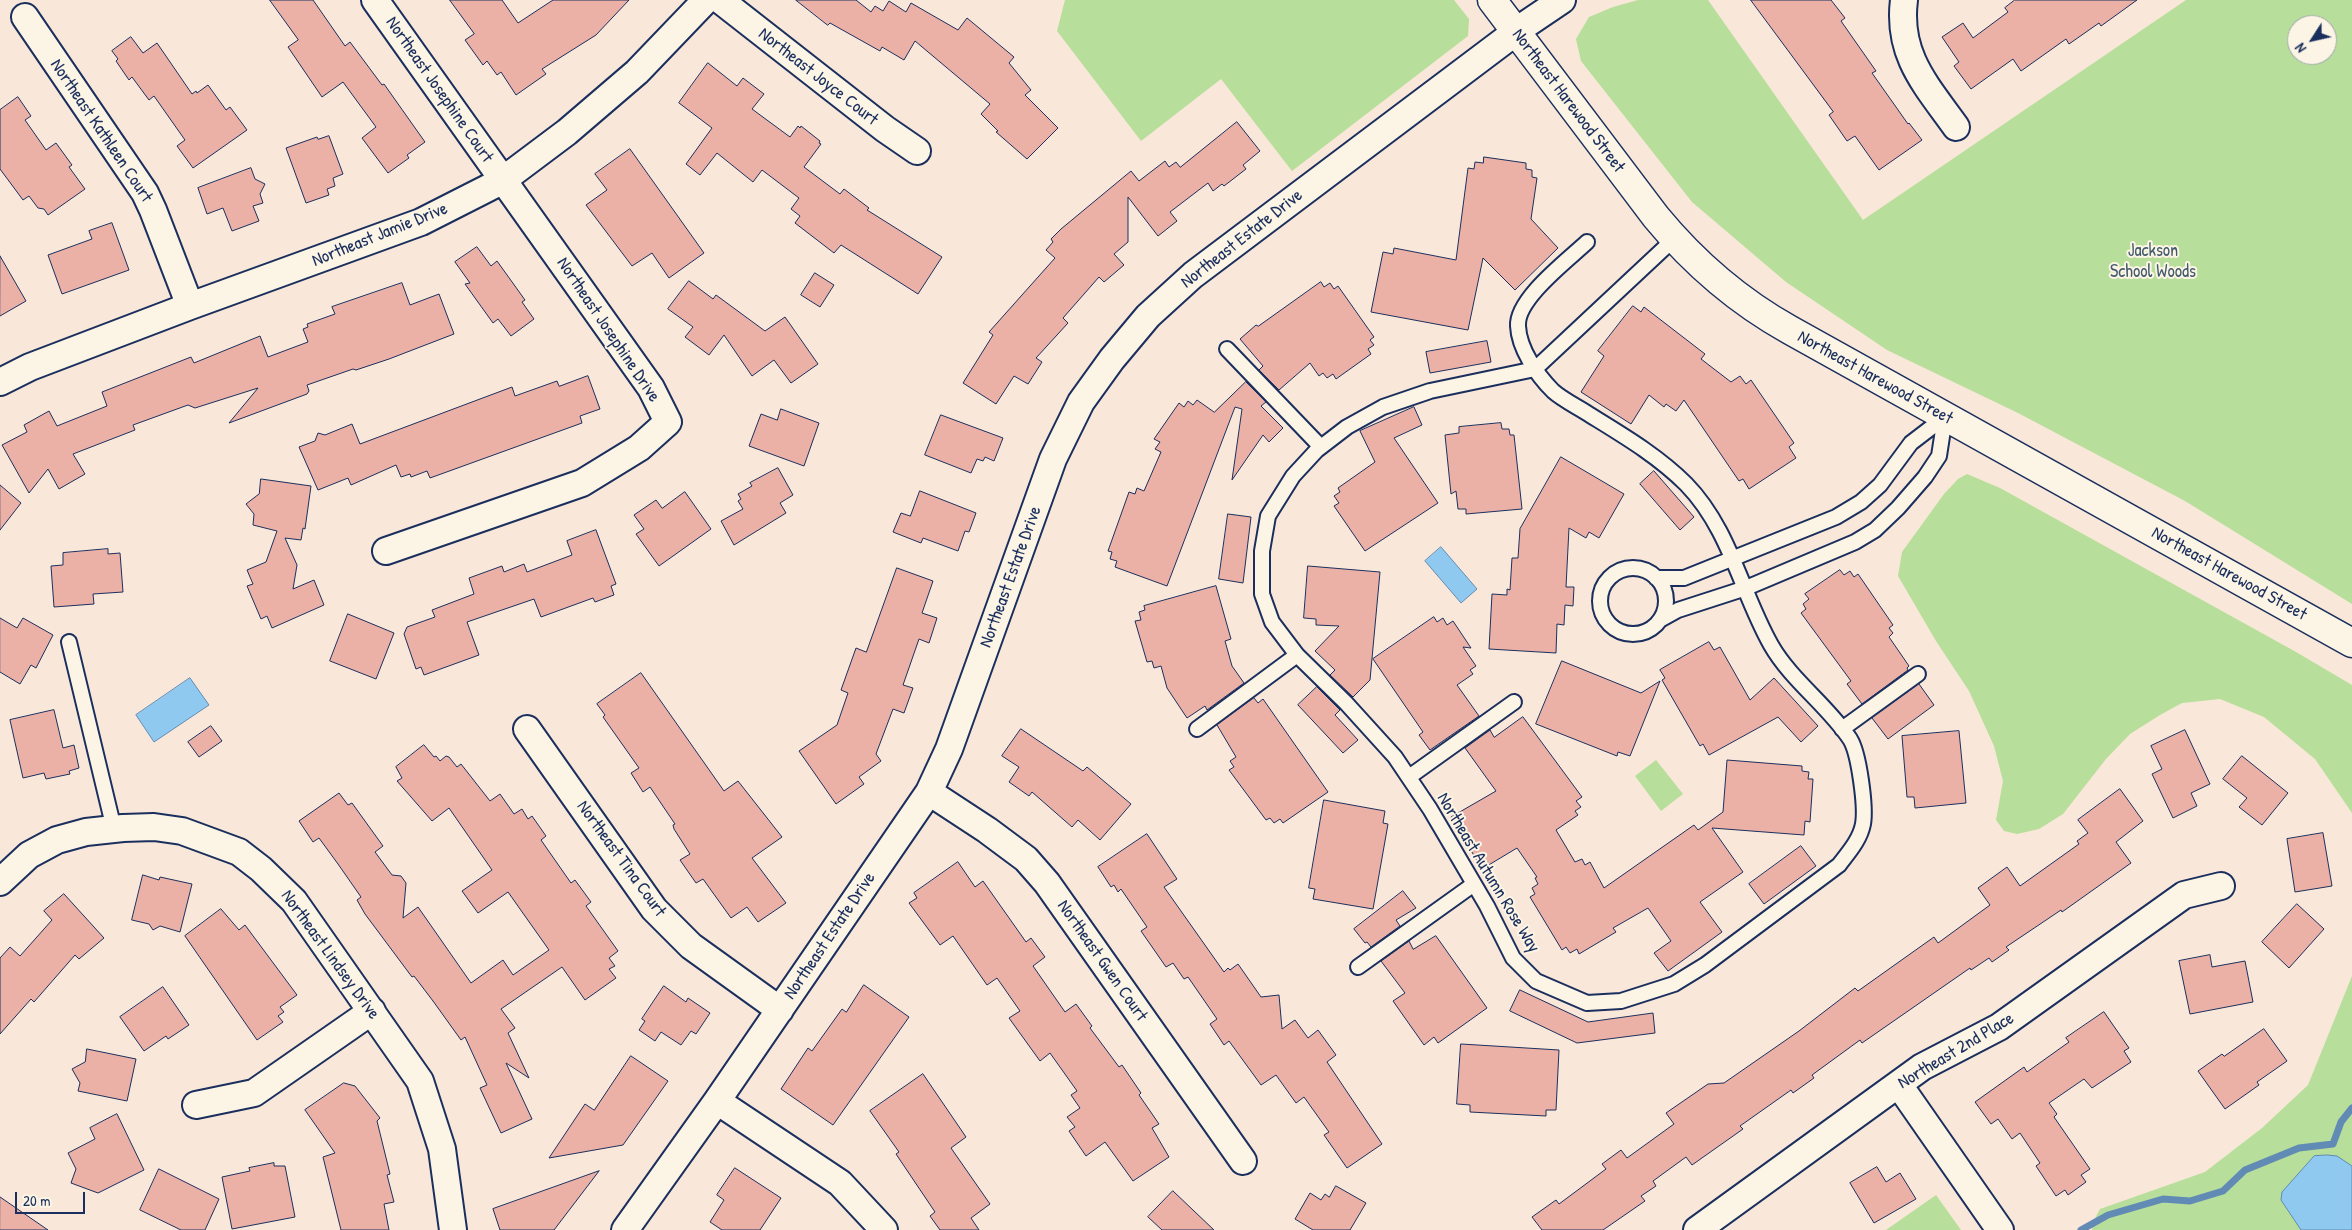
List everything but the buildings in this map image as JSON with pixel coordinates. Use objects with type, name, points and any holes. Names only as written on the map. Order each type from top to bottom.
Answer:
[{"type":"street","name":"Northeast Josephine Court","points":[[375,0],[503,180]]},
{"type":"street","name":"Northeast Jamie Drive","points":[[0,382],[30,367],[190,306],[421,222],[503,180],[567,132],[637,72],[706,0]]},
{"type":"street","name":"Northeast Joyce Court","points":[[720,0],[917,151]]},
{"type":"street","name":"Northeast Harewood Street","points":[[1492,0],[1674,239],[1724,286],[1766,316],[2352,643]]},
{"type":"street","name":"Northeast Estate Drive","points":[[625,1230],[717,1101],[929,792],[950,749],[1053,459],[1081,402],[1112,359],[1148,316],[1193,275],[1516,32],[1562,0]]},
{"type":"street","points":[[1904,0],[1904,41],[1913,64],[1956,127]]},
{"type":"street","name":"Northeast Kathleen Court","points":[[25,17],[145,193],[154,210],[190,306]]},
{"type":"street","name":"Northeast Josephine Drive","points":[[386,551],[446,532],[582,483],[639,448],[668,422],[651,388],[503,180]]},
{"type":"street","name":"Northeast Tina Court","points":[[528,729],[654,909],[691,946],[780,1010]]},
{"type":"street","name":"Northeast Gwen Court","points":[[929,792],[987,830],[1026,859],[1047,884],[1243,1161]]},
{"type":"street","name":"Northeast Lindsey Drive","points":[[0,882],[30,855],[57,840],[86,832],[154,827],[182,831],[239,852],[261,869],[294,901],[420,1081],[442,1149],[453,1230]]},
{"type":"street","name":"Northeast 2nd Place","points":[[1697,1230],[1922,1067],[1999,1027],[2184,895],[2221,886]]},
{"type":"street","points":[[196,1105],[254,1094],[372,1011]]},
{"type":"street","points":[[1898,1084],[2000,1230]]},
{"type":"street","points":[[717,1101],[840,1182],[884,1230]]},
{"type":"lane","points":[[1587,242],[1527,300],[1520,313],[1518,325],[1522,342],[1535,369],[1674,239]]},
{"type":"lane","points":[[1227,349],[1321,447]]},
{"type":"lane","name":"Northeast Autumn Rose Way","points":[[1535,369],[1554,392],[1650,452],[1687,485],[1717,525],[1734,558],[1755,613],[1772,646],[1815,700],[1852,741],[1863,787],[1863,824],[1855,843],[1839,865],[1674,984],[1621,1001],[1587,1003],[1536,981],[1513,958],[1474,884],[1409,777],[1395,757],[1346,703],[1297,655],[1272,622],[1262,594],[1262,551],[1268,516],[1293,476],[1321,447],[1347,427],[1384,407],[1430,391],[1535,369]]},
{"type":"lane","points":[[1656,578],[1684,578],[1836,517],[1861,502],[1880,485],[1911,443],[1945,416]]},
{"type":"lane","points":[[1660,620],[1665,608],[1666,595],[1661,583],[1656,578],[1640,568],[1627,568],[1615,573],[1606,582],[1601,593],[1600,606],[1610,623],[1626,633],[1639,633],[1651,628],[1660,620],[1678,610],[1746,588],[1855,542],[1875,530],[1898,508],[1925,477],[1939,456],[1945,416]]},
{"type":"lane","points":[[69,642],[114,829]]},
{"type":"lane","points":[[1197,729],[1297,655]]},
{"type":"lane","points":[[1842,729],[1918,674]]},
{"type":"lane","points":[[1409,777],[1514,702]]},
{"type":"lane","points":[[1358,967],[1474,884]]},
{"type":"green space","points":[[1065,0],[1454,0],[1469,19],[1468,36],[1292,171],[1221,79],[1141,141],[1057,31]]},
{"type":"green space","name":"Jackson School Woods","points":[[1638,0],[1708,0],[1863,220],[2186,0],[2352,0],[2352,604],[2185,501],[2018,413],[1887,350],[1786,282],[1692,202],[1581,61],[1576,39],[1589,17],[1613,7]]},
{"type":"green space","points":[[1967,474],[2000,488],[2352,685],[2352,813],[2315,759],[2264,717],[2220,699],[2182,703],[2160,715],[2130,734],[2106,759],[2063,814],[2039,829],[2017,834],[2004,831],[1996,820],[2003,781],[1994,746],[1969,691],[1936,641],[1898,576],[1902,552],[1944,494],[1958,479]]},
{"type":"green space","points":[[1656,760],[1683,794],[1661,811],[1635,776]]},
{"type":"green space","points":[[2352,976],[2352,1230],[2092,1230],[2092,1224],[2100,1209],[2205,1172],[2262,1128],[2308,1085]]},
{"type":"green space","points":[[1936,1195],[1961,1230],[1886,1230]]},
{"type":"water","points":[[1441,547],[1477,589],[1461,603],[1425,561]]},
{"type":"water","points":[[190,678],[209,705],[154,742],[136,715]]},
{"type":"water","points":[[2314,1156],[2337,1156],[2352,1166],[2352,1230],[2301,1230],[2281,1200],[2282,1192]]},
{"type":"waterway","points":[[2081,1230],[2108,1215],[2163,1199],[2190,1201],[2223,1191],[2245,1170],[2299,1148],[2333,1144],[2341,1122],[2352,1108]]}]
